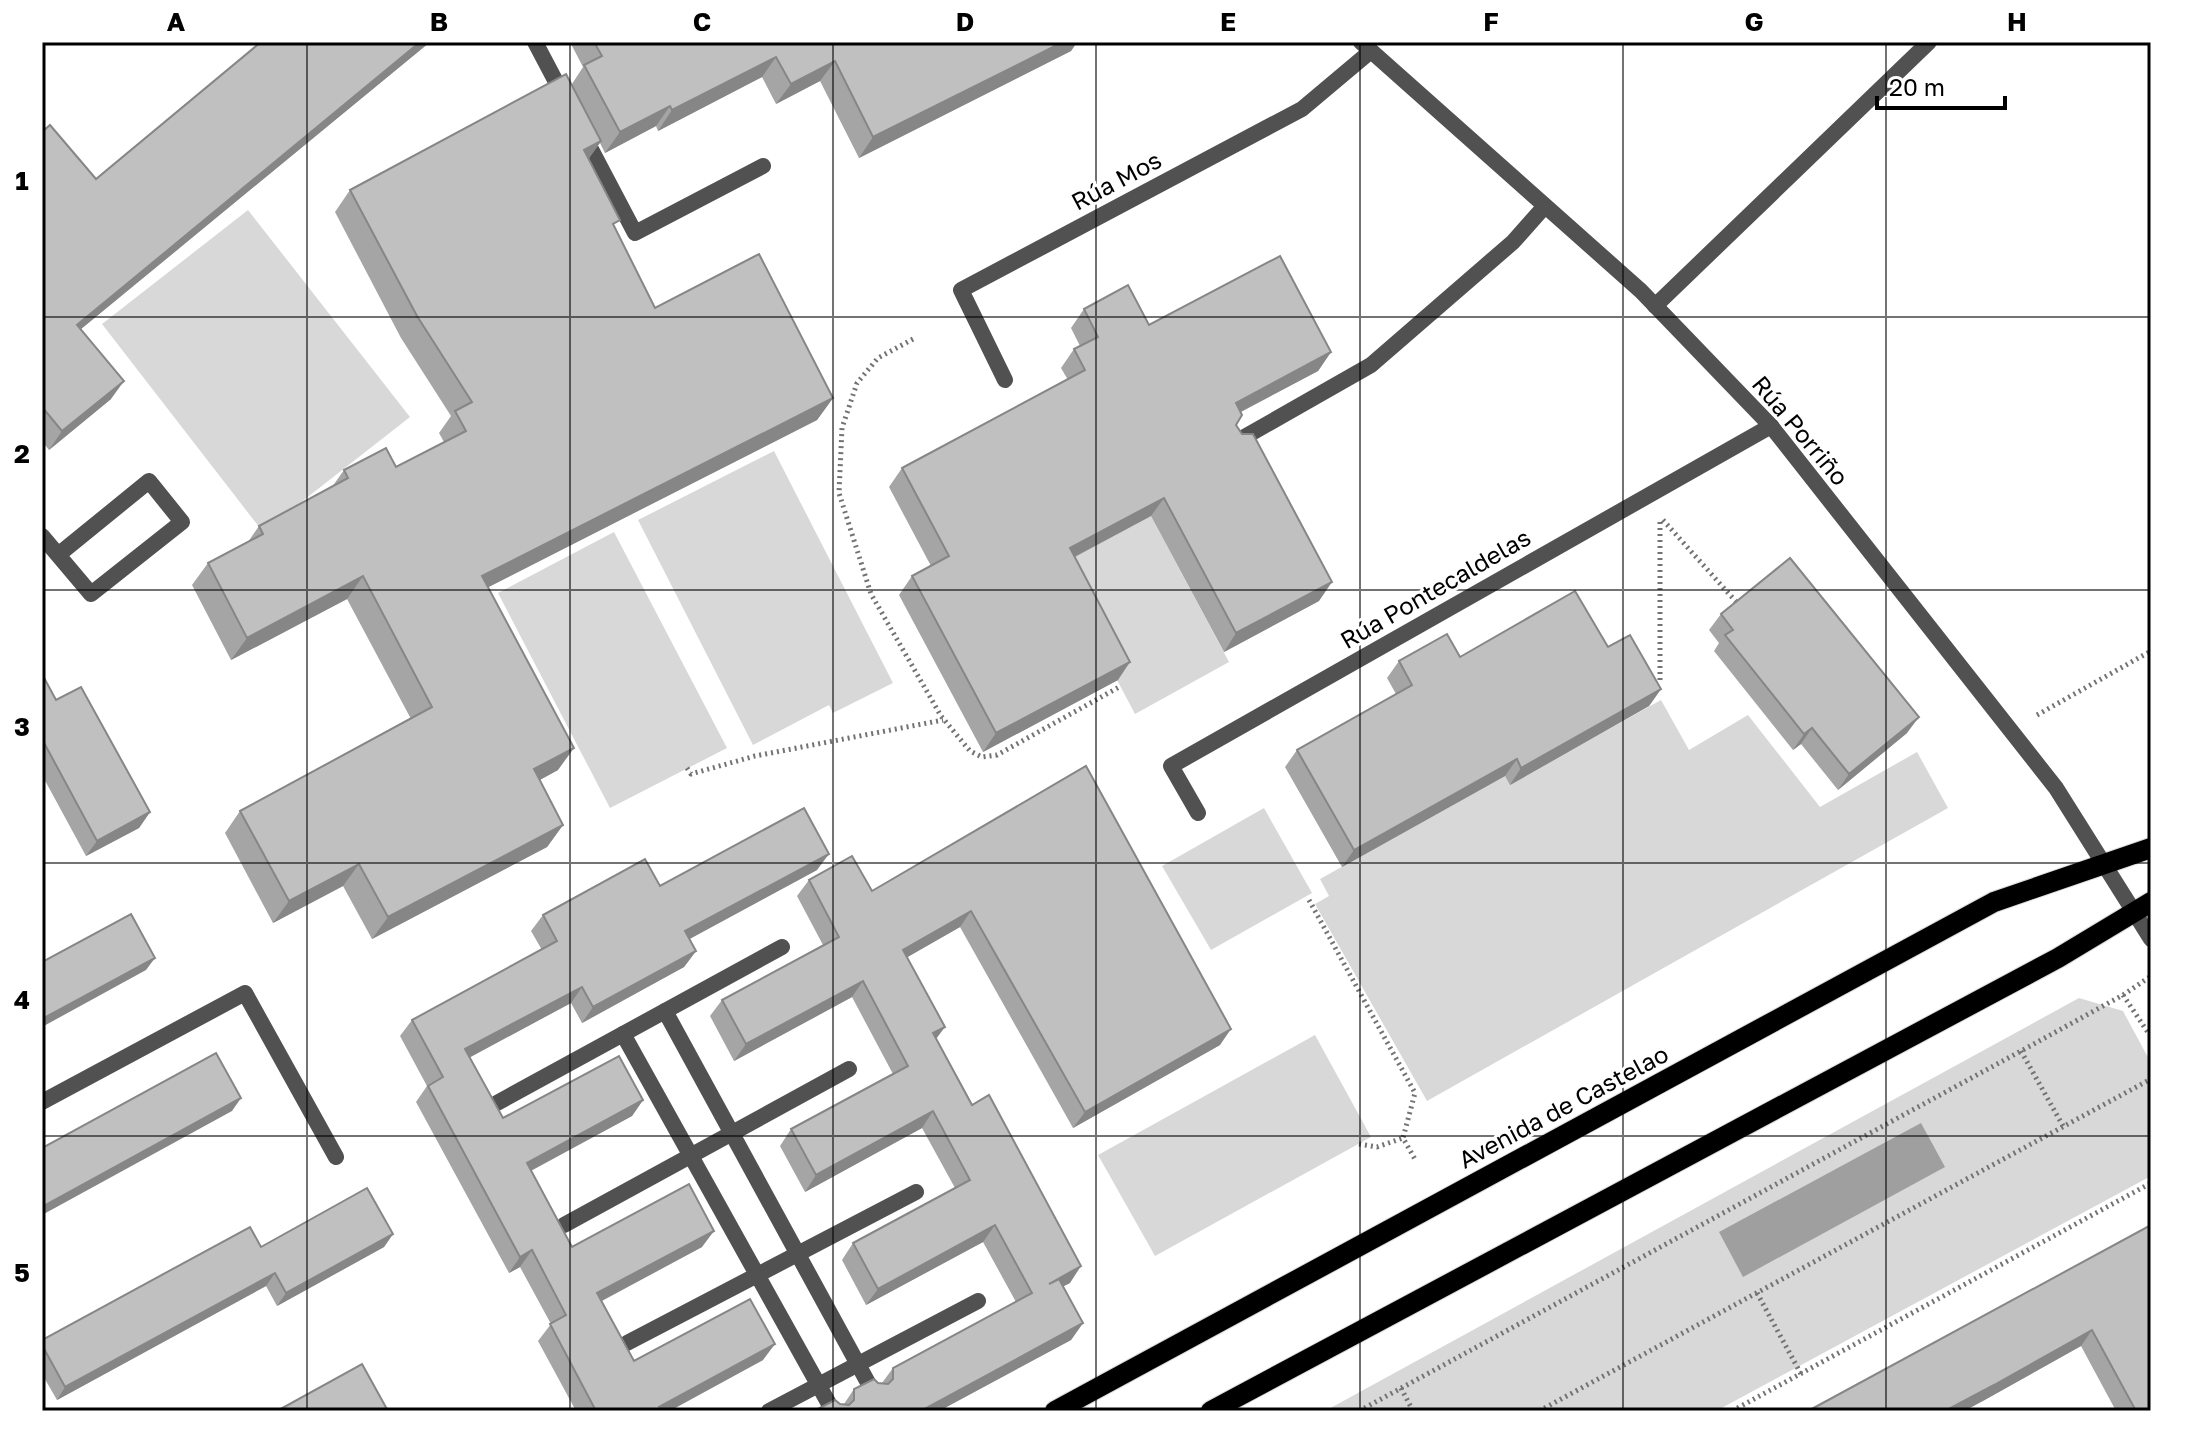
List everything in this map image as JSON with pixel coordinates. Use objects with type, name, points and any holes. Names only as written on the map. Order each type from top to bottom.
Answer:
[{"type":"main road","name":"Avenida de Castelao","points":[[1055,1411],[1994,902],[2151,848]]},
{"type":"main road","points":[[1211,1411],[2058,958],[2143,907]]},
{"type":"street","points":[[535,42],[635,233],[763,166]]},
{"type":"street","points":[[1655,306],[1929,42]]},
{"type":"street","name":"Rúa Porriño","points":[[1366,46],[1655,306],[1771,426],[2056,788],[2104,864],[2143,907],[2151,939]]},
{"type":"street","name":"Rúa Mos","points":[[1005,380],[961,290],[1302,109],[1366,46]]},
{"type":"street","points":[[1234,443],[1371,365],[1513,242],[1545,206]]},
{"type":"street","name":"Rúa Pontecaldelas","points":[[1198,813],[1171,766],[1771,426]]},
{"type":"street","points":[[42,536],[58,555],[91,594],[182,522],[149,481],[58,555]]},
{"type":"street","points":[[497,1103],[782,947]]},
{"type":"street","points":[[42,1102],[245,993],[336,1157]]},
{"type":"street","points":[[665,1011],[872,1390]]},
{"type":"street","points":[[623,1034],[833,1411]]},
{"type":"street","points":[[564,1225],[849,1069]]},
{"type":"street","points":[[627,1343],[916,1192]]},
{"type":"street","points":[[769,1411],[978,1301]]},
{"type":"path","points":[[913,339],[878,358],[857,383],[842,428],[839,493],[871,594],[944,720],[970,751],[982,757],[997,755],[1121,686]]},
{"type":"path","points":[[1660,681],[1660,517],[1739,606]]},
{"type":"path","points":[[2010,730],[2151,651]]},
{"type":"path","points":[[687,768],[691,774],[755,756],[944,720]]},
{"type":"path","points":[[1309,900],[1415,1093],[1403,1138],[1416,1161]]},
{"type":"path","points":[[1359,1411],[2123,995],[2151,976]]},
{"type":"path","points":[[2123,995],[2151,1037]]},
{"type":"path","points":[[2021,1051],[2063,1126]]},
{"type":"path","points":[[1539,1411],[2151,1079]]},
{"type":"path","points":[[1359,1144],[1377,1147],[1403,1138]]},
{"type":"path","points":[[1732,1411],[2151,1183]]},
{"type":"path","points":[[1757,1293],[1801,1374]]},
{"type":"path","points":[[1401,1388],[1413,1411]]},
{"type":"shaded area","points":[[248,210],[410,417],[263,532],[102,324]]},
{"type":"shaded area","points":[[774,451],[893,683],[833,713],[829,705],[753,745],[638,520]]},
{"type":"shaded area","points":[[1151,516],[1229,662],[1135,714],[1057,566]]},
{"type":"shaded area","points":[[614,532],[727,748],[610,808],[498,593]]},
{"type":"shaded area","points":[[1661,700],[1689,750],[1748,715],[1820,807],[1917,752],[1948,808],[1427,1101],[1315,904],[1329,896],[1320,879],[1505,776],[1510,784]]},
{"type":"shaded area","points":[[1264,808],[1312,893],[1211,950],[1162,866]]},
{"type":"shaded area","points":[[2079,998],[2123,1011],[2151,1063],[2151,1176],[1716,1411],[1325,1411]]},
{"type":"shaded area","points":[[1315,1035],[1371,1137],[1155,1256],[1098,1155]]},
{"type":"shaded area","points":[[1921,1123],[1945,1167],[1743,1277],[1719,1232]]},
{"type":"building","points":[[261,42],[420,42],[77,325],[124,381],[62,431],[42,407],[42,132],[50,125],[96,179]]},
{"type":"building","points":[[594,42],[1063,42],[873,137],[835,61],[791,84],[776,57],[672,110],[670,106],[620,132],[584,65],[602,56]]},
{"type":"building","points":[[566,74],[601,141],[584,150],[620,220],[613,224],[655,308],[759,254],[833,398],[482,576],[574,748],[534,769],[563,825],[388,917],[359,864],[289,901],[240,811],[432,707],[363,576],[247,638],[208,563],[263,534],[259,526],[348,478],[344,470],[386,448],[396,467],[466,431],[455,411],[472,402],[417,316],[350,190]]},
{"type":"building","points":[[1280,256],[1331,352],[1236,403],[1242,415],[1236,425],[1242,434],[1253,434],[1332,582],[1236,633],[1164,498],[1070,548],[1130,662],[996,733],[912,576],[949,556],[902,468],[1085,370],[1074,349],[1098,337],[1084,309],[1128,285],[1149,325]]},
{"type":"building","points":[[1790,558],[1919,717],[1849,774],[1812,728],[1804,734],[1725,635],[1733,630],[1721,614]]},
{"type":"building","points":[[1575,591],[1608,647],[1630,635],[1661,689],[1521,768],[1517,759],[1354,850],[1297,750],[1412,685],[1399,661],[1447,634],[1460,657]]},
{"type":"building","points":[[42,674],[56,700],[81,687],[150,812],[97,841],[42,739]]},
{"type":"building","points":[[1086,766],[1231,1029],[1085,1112],[971,911],[903,950],[945,1027],[933,1033],[972,1105],[989,1095],[1081,1266],[1049,1284],[1059,1279],[1083,1323],[921,1411],[814,1411],[835,1400],[849,1405],[854,1400],[854,1389],[874,1379],[878,1383],[888,1384],[893,1379],[893,1368],[1032,1293],[995,1225],[878,1289],[853,1243],[970,1180],[933,1111],[816,1175],[791,1129],[908,1066],[863,981],[746,1044],[722,1000],[839,937],[809,880],[852,856],[872,891]]},
{"type":"building","points":[[804,808],[829,854],[685,931],[696,951],[593,1007],[582,987],[465,1049],[503,1118],[619,1056],[643,1100],[527,1163],[572,1247],[689,1184],[714,1231],[597,1293],[634,1361],[750,1299],[775,1344],[659,1407],[661,1411],[596,1411],[550,1324],[566,1315],[532,1250],[520,1257],[428,1086],[443,1077],[412,1020],[557,941],[543,915],[645,859],[660,886]]},
{"type":"building","points":[[131,914],[155,958],[42,1019],[42,962]]},
{"type":"building","points":[[216,1053],[241,1098],[42,1207],[42,1148]]},
{"type":"building","points":[[367,1188],[393,1234],[286,1293],[275,1273],[65,1387],[42,1340],[250,1227],[261,1247]]},
{"type":"building","points":[[2151,1225],[2151,1411],[2136,1411],[2092,1330],[1945,1411],[1808,1411]]},
{"type":"building","points":[[362,1364],[388,1411],[277,1411]]}]
